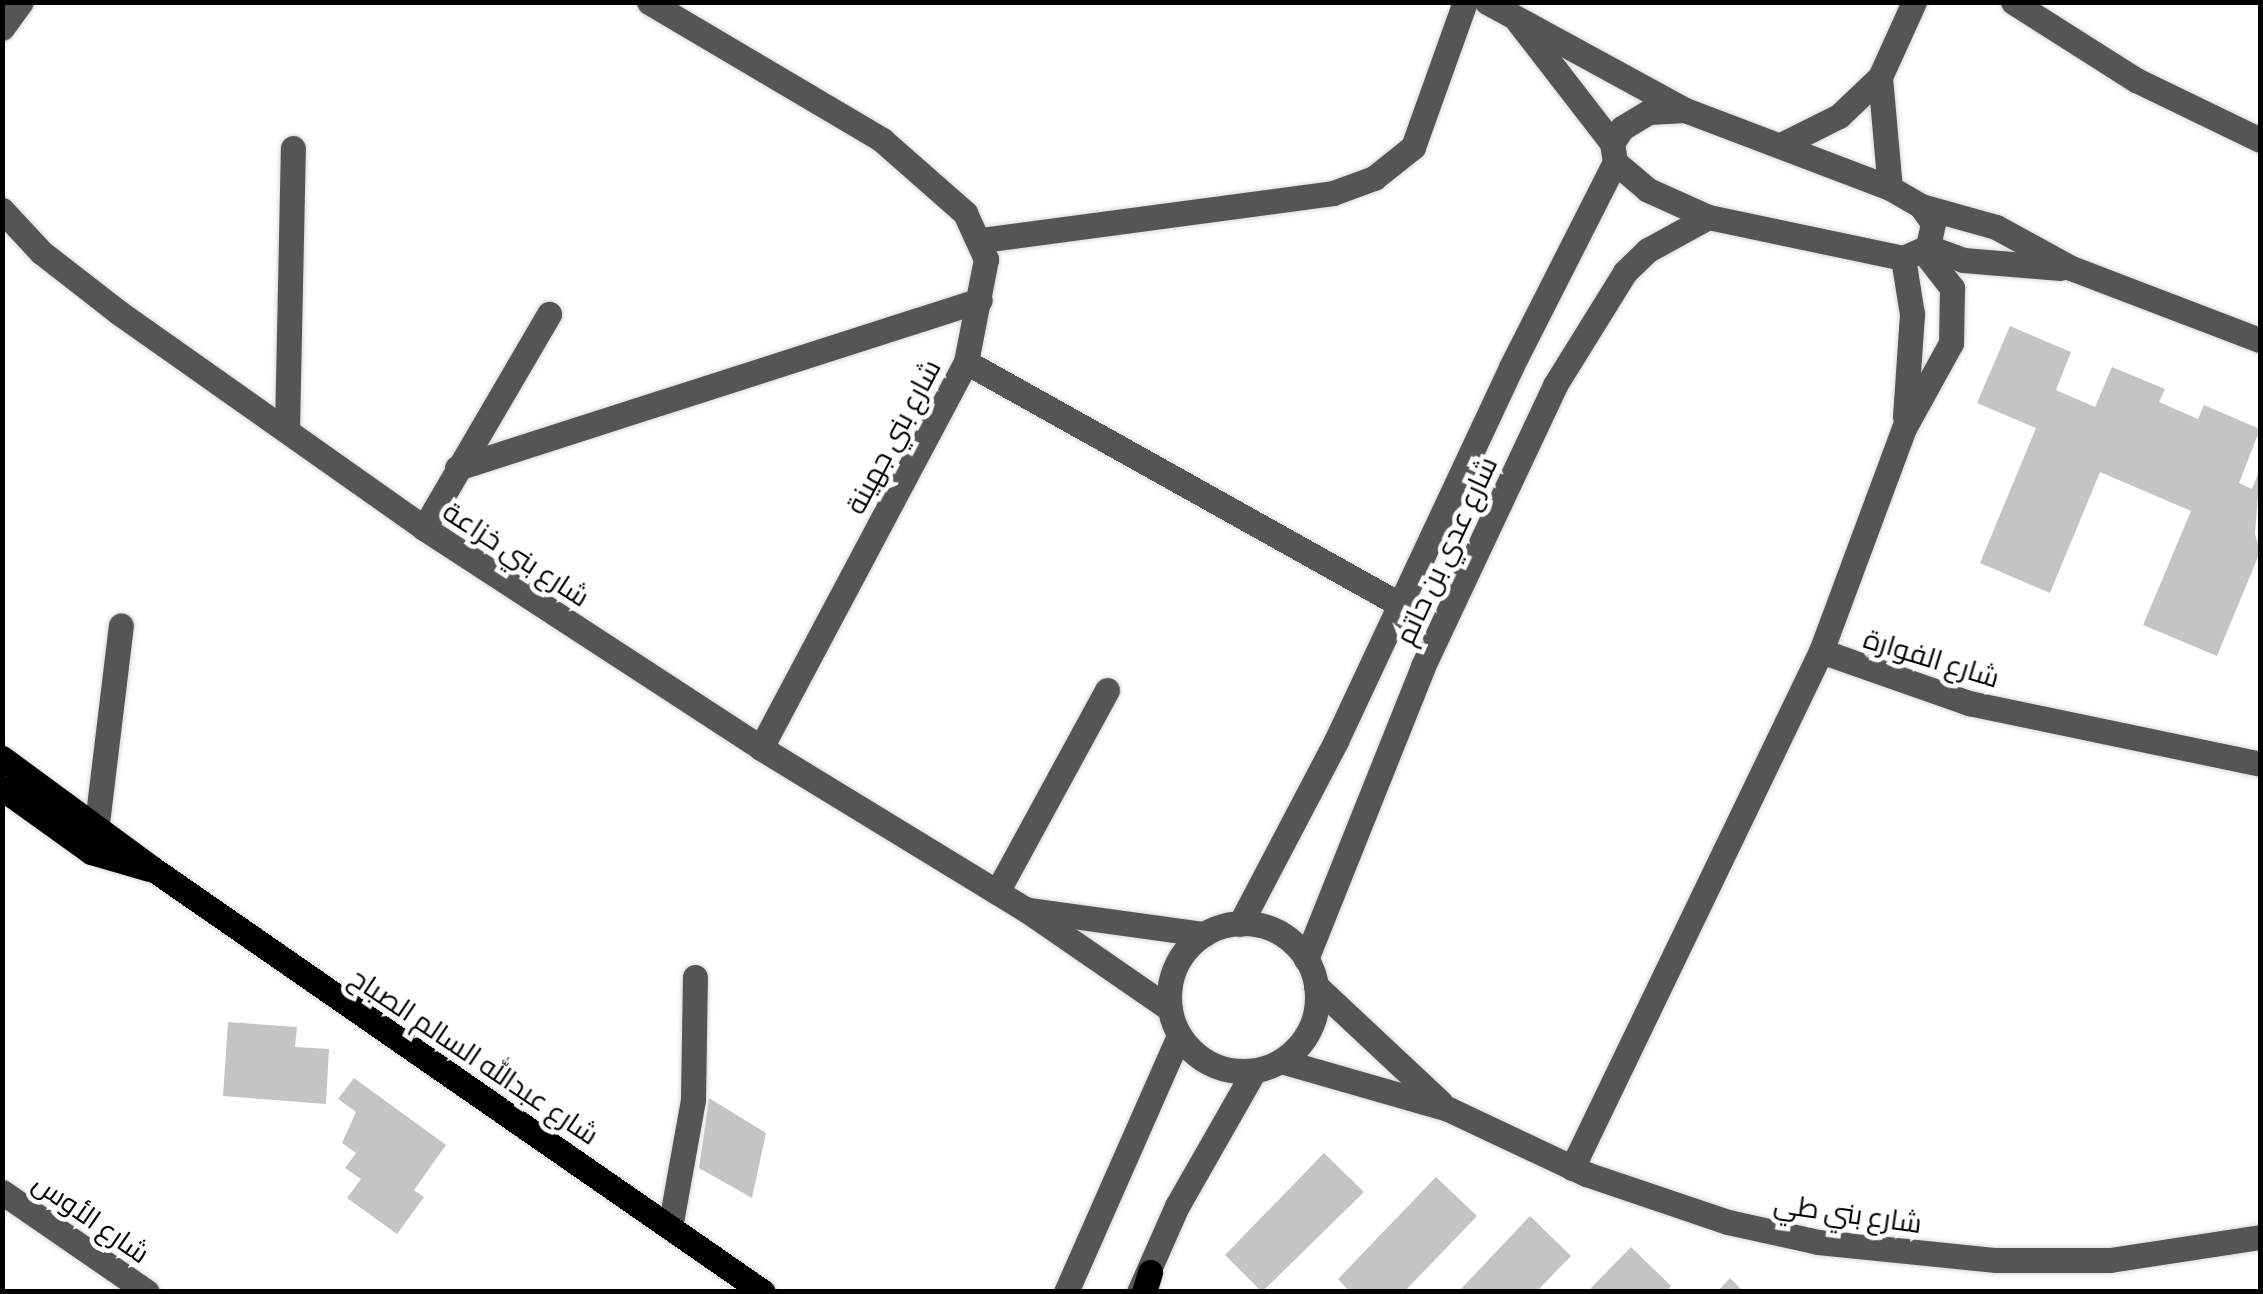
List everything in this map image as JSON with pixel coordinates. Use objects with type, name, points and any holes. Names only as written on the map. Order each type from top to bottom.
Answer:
[{"type":"main road","name":"شارع عبدالله السالم الصباح","points":[[2,758],[96,823],[153,870],[671,1222],[763,1292]]},
{"type":"main road","name":"شارع عبدالله السالم الصباح","points":[[2,788],[91,852],[153,870]]},
{"type":"street","points":[[2,28],[21,2]]},
{"type":"street","points":[[649,2],[882,140],[965,213],[982,240],[1332,193],[1374,178],[1413,147],[1465,2]]},
{"type":"street","points":[[1486,2],[1685,110],[1890,188],[1921,206],[1996,228],[2070,268],[2260,340]]},
{"type":"street","points":[[1781,145],[1839,116],[1880,78],[1914,2]]},
{"type":"street","points":[[2013,2],[2136,80],[2260,140]]},
{"type":"street","points":[[1514,16],[1614,153],[1648,190],[1708,218],[1963,260],[2070,268]]},
{"type":"street","points":[[1880,78],[1890,188]]},
{"type":"street","points":[[1614,153],[1622,128],[1649,112],[1685,110]]},
{"type":"street","points":[[287,429],[293,148]]},
{"type":"street","name":"شارع عدي بن حاتم","points":[[1240,924],[1399,604],[1614,153]]},
{"type":"street","points":[[1918,252],[1932,222],[1921,206]]},
{"type":"street","name":"شارع بني خزاعة","points":[[2,210],[42,252],[118,312],[424,528],[761,748],[1025,909],[1170,1009]]},
{"type":"street","name":"شارع عدي بن حاتم","points":[[1306,958],[1416,682],[1555,385],[1625,272],[1648,250],[1708,218]]},
{"type":"street","name":"شارع بني جهينة","points":[[761,748],[966,362],[980,300],[982,240]]},
{"type":"street","name":"شارع الفوارة","points":[[1904,428],[1918,252]]},
{"type":"street","name":"شارع الفوارة","points":[[1918,252],[1952,288],[1956,316],[1951,343],[1904,428],[1820,651],[1969,703],[2260,764]]},
{"type":"street","points":[[457,468],[980,300]]},
{"type":"street","points":[[424,528],[549,314]]},
{"type":"street","points":[[966,362],[1399,604]]},
{"type":"street","points":[[96,823],[121,625]]},
{"type":"street","points":[[1572,1168],[1820,651]]},
{"type":"street","points":[[996,892],[1107,690]]},
{"type":"street","name":"شارع بني خزاعة","points":[[1025,909],[1204,934]]},
{"type":"street","points":[[1240,924],[1274,929],[1306,958],[1316,986],[1310,1028],[1281,1061],[1254,1071],[1212,1065],[1180,1036],[1170,1009],[1176,966],[1204,934],[1240,924]]},
{"type":"street","points":[[671,1222],[693,1100],[695,978]]},
{"type":"street","name":"شارع بني طي","points":[[1316,986],[1448,1109]]},
{"type":"street","points":[[1066,1292],[1180,1036]]},
{"type":"street","name":"شارع بني طي","points":[[1281,1061],[1448,1109],[1572,1168],[1728,1222],[1818,1242],[1996,1260],[2110,1260],[2260,1237]]},
{"type":"street","points":[[1144,1285],[1177,1206],[1254,1071]]},
{"type":"street","name":"شارع الأوس","points":[[2,1192],[147,1292]]},
{"type":"building","points":[[2010,326],[2071,352],[2056,390],[2095,407],[2112,367],[2165,389],[2159,402],[2198,419],[2204,405],[2260,429],[2239,483],[2252,489],[2260,469],[2255,534],[2260,552],[2217,656],[2143,625],[2191,511],[2100,472],[2050,593],[1980,563],[2036,428],[1977,403]]},
{"type":"building","points":[[228,1022],[297,1027],[295,1047],[329,1049],[326,1104],[223,1096]]},
{"type":"building","points":[[354,1078],[446,1145],[414,1190],[424,1197],[397,1234],[347,1198],[361,1179],[345,1168],[356,1153],[342,1143],[356,1112],[338,1099]]},
{"type":"building","points":[[709,1098],[766,1133],[752,1198],[699,1168]]},
{"type":"building","points":[[1324,1153],[1364,1192],[1262,1292],[1225,1255]]},
{"type":"building","points":[[1436,1177],[1477,1216],[1404,1292],[1350,1292],[1338,1279]]},
{"type":"building","points":[[1530,1216],[1571,1256],[1536,1292],[1458,1292]]},
{"type":"building","points":[[1631,1247],[1671,1286],[1666,1292],[1587,1292]]},
{"type":"building","points":[[1730,1278],[1744,1292],[1717,1292]]}]
